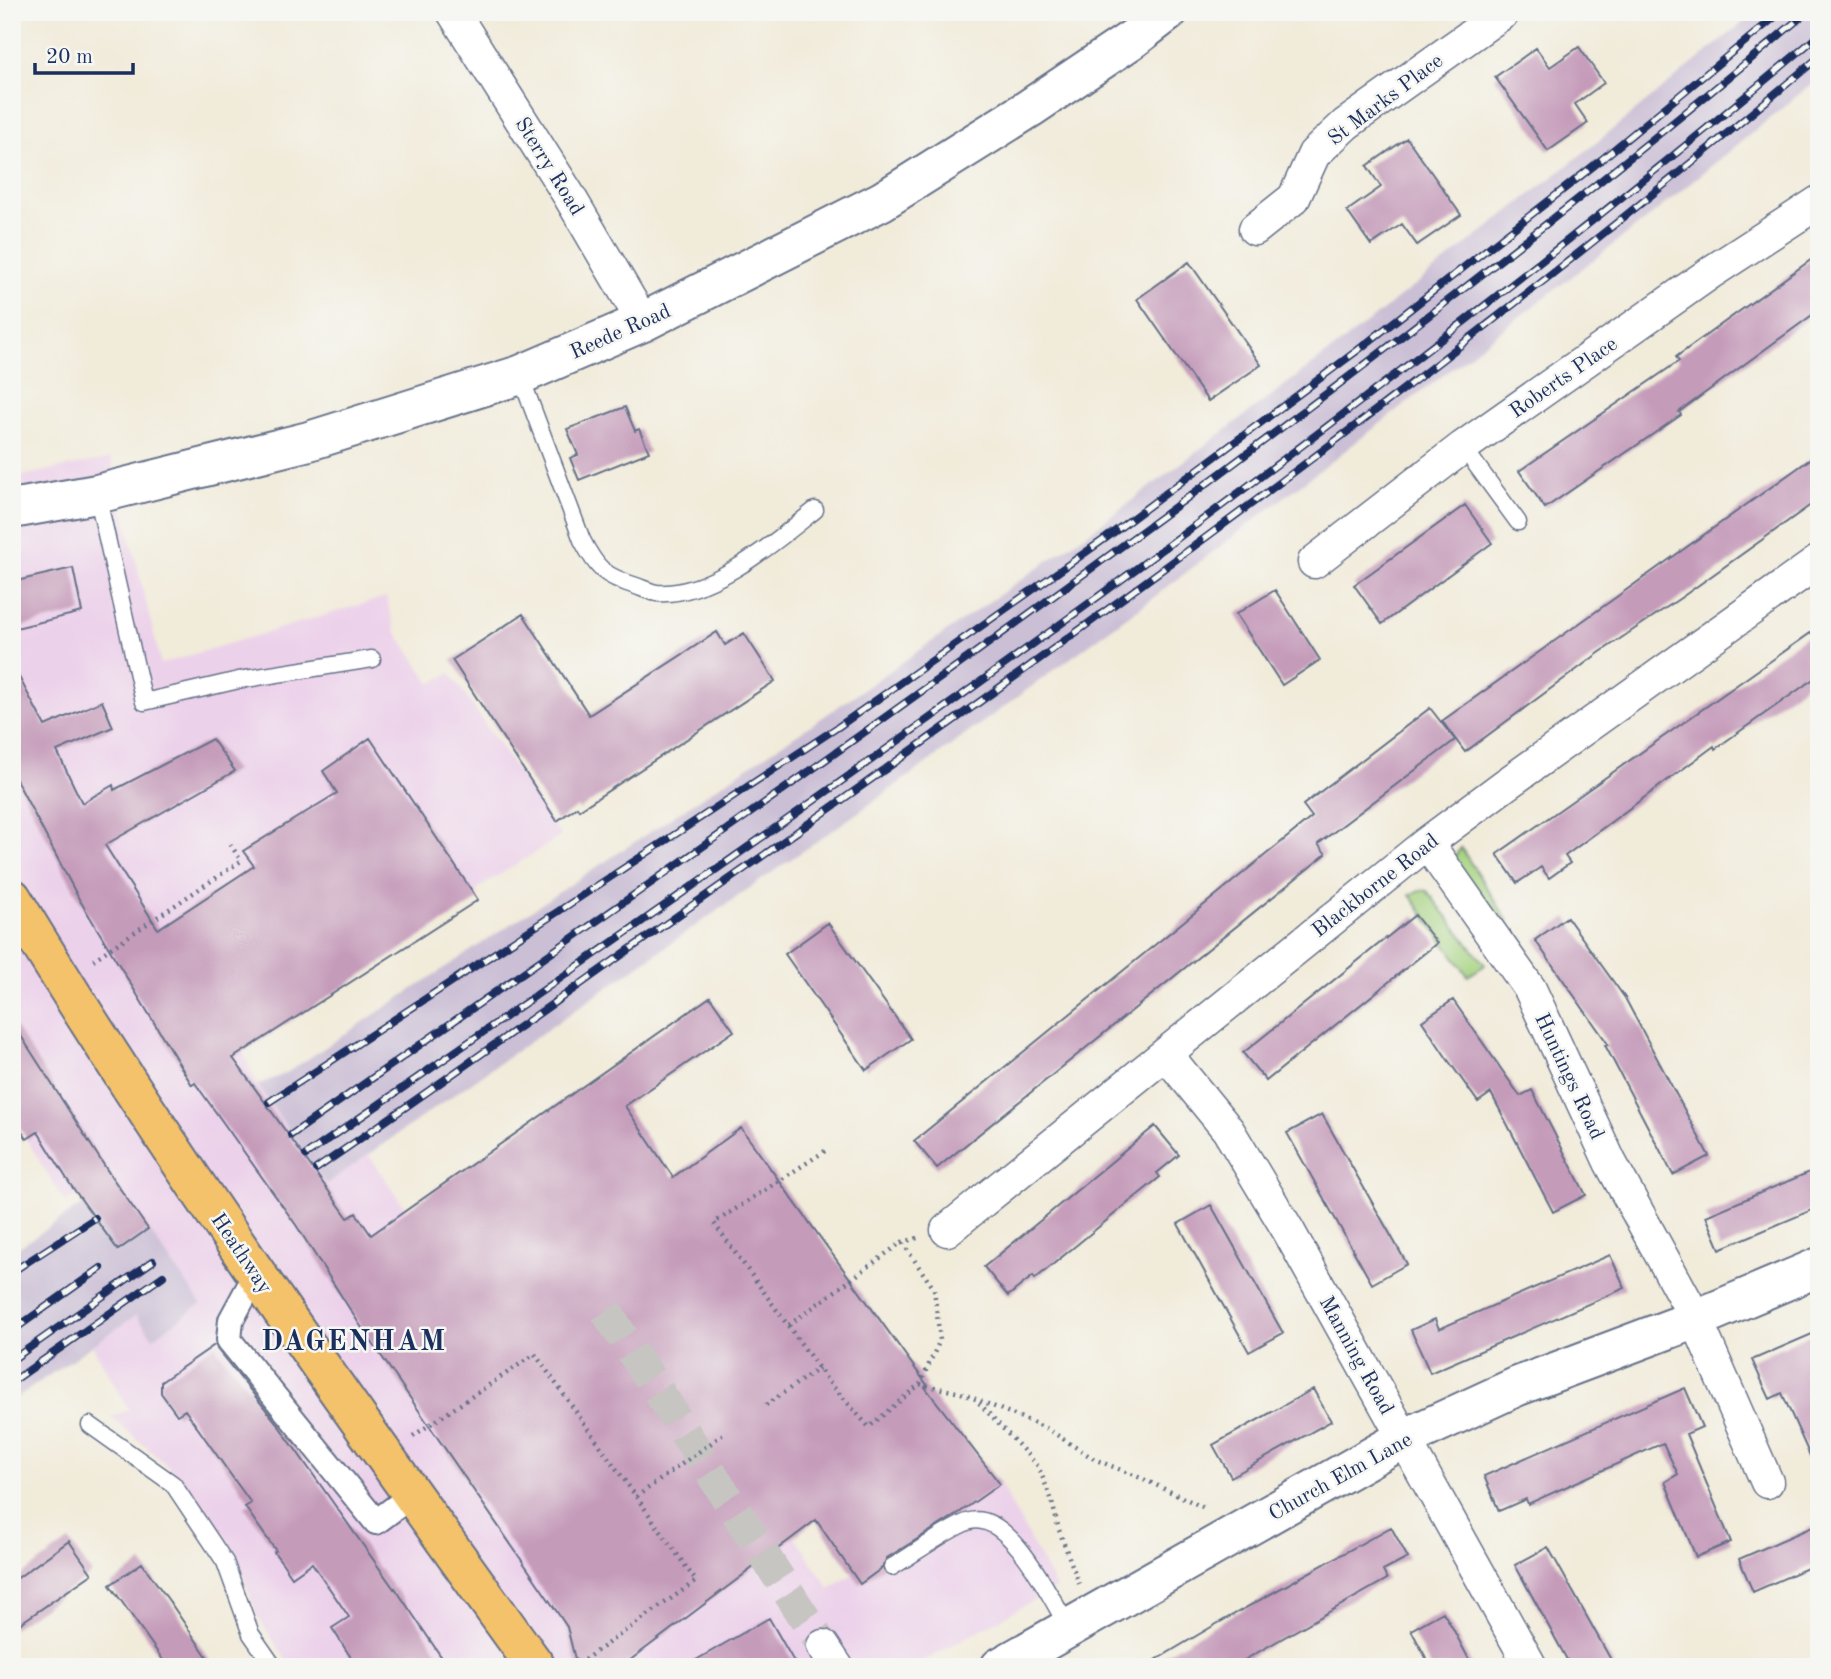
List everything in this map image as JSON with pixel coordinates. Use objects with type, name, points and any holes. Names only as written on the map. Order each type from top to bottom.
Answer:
[{"type":"main road","name":"Heathway","points":[[12,898],[169,1146],[256,1274],[536,1667]]},
{"type":"street","name":"Sterry Road","points":[[453,12],[568,194],[643,322]]},
{"type":"street","name":"Reede Road","points":[[12,509],[97,494],[309,441],[520,375],[643,322],[881,201],[1030,108],[1168,12]]},
{"type":"street","name":"St Marks Place","points":[[1255,229],[1294,198],[1314,154],[1346,124],[1504,12]]},
{"type":"street","name":"Roberts Place","points":[[1314,562],[1463,447],[1713,271],[1819,202]]},
{"type":"street","name":"Blackborne Road","points":[[947,1230],[1427,843],[1504,785],[1819,561]]},
{"type":"street","name":"Huntings Road","points":[[1427,843],[1530,989],[1610,1162],[1696,1319]]},
{"type":"street","name":"Manning Road","points":[[1166,1054],[1228,1130],[1288,1230],[1531,1667]]},
{"type":"street","name":"Church Elm Lane","points":[[1000,1667],[1403,1439],[1518,1386],[1696,1319],[1819,1267]]},
{"type":"street","points":[[256,1274],[231,1320],[229,1340],[376,1522],[412,1495]]},
{"type":"street","points":[[1696,1319],[1767,1482]]},
{"type":"lane","points":[[520,375],[582,540],[595,565],[620,581],[656,593],[694,589],[756,557],[815,510]]},
{"type":"lane","points":[[1463,447],[1518,522]]},
{"type":"lane","points":[[97,494],[144,702],[239,680],[372,659]]},
{"type":"lane","points":[[90,1425],[173,1484],[225,1562],[251,1634],[274,1667]]},
{"type":"lane","points":[[892,1567],[969,1521],[990,1521],[1020,1548],[1078,1623]]},
{"type":"path","points":[[62,980],[242,861],[229,842]]},
{"type":"path","points":[[825,1151],[714,1223],[819,1368],[869,1427],[920,1384],[940,1340],[934,1289],[902,1242]]},
{"type":"path","points":[[789,1325],[902,1242],[947,1230]]},
{"type":"path","points":[[406,1441],[535,1354],[696,1581],[574,1667]]},
{"type":"path","points":[[766,1405],[819,1368]]},
{"type":"path","points":[[920,1384],[961,1393],[1046,1428],[1094,1459],[1209,1510],[1228,1538]]},
{"type":"path","points":[[976,1400],[1038,1466],[1081,1591],[1078,1623]]},
{"type":"path","points":[[636,1497],[725,1433]]},
{"type":"shaded area","points":[[1756,12],[1819,12],[1819,78],[1648,218],[1149,601],[883,795],[326,1184],[257,1085],[285,1074],[829,713],[1098,526],[1349,337],[1591,147]]},
{"type":"shaded area","points":[[111,458],[161,664],[386,597],[395,630],[431,684],[450,673],[561,836],[477,889],[478,900],[243,1052],[257,1085],[325,1183],[368,1154],[430,1244],[625,1106],[851,1439],[773,1504],[830,1589],[997,1478],[1056,1588],[912,1667],[291,1667],[257,1616],[235,1552],[180,1477],[112,1417],[129,1409],[92,1345],[136,1314],[153,1338],[147,1229],[118,1250],[79,1195],[65,1202],[12,1116],[12,478]]},
{"type":"shaded area","points":[[85,1203],[118,1250],[148,1229],[201,1304],[153,1338],[136,1315],[12,1401],[12,1252]]},
{"type":"green space","points":[[1461,848],[1508,921],[1495,930],[1451,861]]},
{"type":"green space","points":[[1419,890],[1427,891],[1485,965],[1468,976],[1410,895]]},
{"type":"building","points":[[1579,47],[1604,83],[1575,104],[1588,123],[1548,151],[1495,77],[1536,48],[1550,67]]},
{"type":"building","points":[[1407,138],[1461,215],[1417,245],[1402,224],[1371,245],[1347,211],[1381,187],[1367,166]]},
{"type":"building","points":[[1819,254],[1819,310],[1679,412],[1681,415],[1545,508],[1519,471],[1679,361],[1676,357]]},
{"type":"building","points":[[1189,262],[1261,365],[1208,401],[1137,299]]},
{"type":"building","points":[[625,407],[635,431],[639,429],[649,452],[579,480],[570,458],[578,455],[567,429]]},
{"type":"building","points":[[1819,453],[1819,499],[1599,653],[1465,752],[1442,721]]},
{"type":"building","points":[[1465,505],[1492,543],[1382,624],[1354,585]]},
{"type":"building","points":[[73,568],[82,612],[12,629],[12,582]]},
{"type":"building","points":[[1275,590],[1320,660],[1282,685],[1236,614]]},
{"type":"building","points":[[523,614],[589,715],[717,632],[725,645],[744,633],[775,681],[579,810],[577,807],[557,821],[452,660]]},
{"type":"building","points":[[1819,627],[1819,675],[1715,749],[1714,746],[1565,856],[1570,863],[1549,878],[1541,867],[1517,883],[1497,854]]},
{"type":"building","points":[[12,664],[45,726],[102,701],[113,727],[57,751],[82,803],[113,785],[114,790],[212,739],[235,771],[105,845],[158,929],[254,866],[243,851],[337,793],[323,771],[370,738],[478,900],[233,1058],[348,1218],[356,1213],[371,1235],[710,997],[734,1031],[625,1106],[673,1177],[741,1128],[927,1385],[925,1387],[1000,1484],[887,1558],[882,1568],[860,1584],[816,1520],[621,1667],[577,1667],[567,1627],[358,1322],[296,1225],[195,1083],[192,1085],[79,899],[12,772]]},
{"type":"building","points":[[1430,708],[1455,740],[1318,844],[1326,854],[937,1168],[914,1141],[1312,817],[1303,805]]},
{"type":"building","points":[[1415,915],[1437,943],[1266,1081],[1243,1053]]},
{"type":"building","points":[[1567,917],[1625,998],[1709,1156],[1673,1175],[1605,1045],[1608,1044],[1535,940]]},
{"type":"building","points":[[828,923],[911,1039],[866,1070],[785,954]]},
{"type":"building","points":[[1453,1000],[1520,1096],[1532,1090],[1586,1195],[1553,1212],[1491,1093],[1478,1102],[1448,1060],[1422,1021]]},
{"type":"building","points":[[12,1022],[148,1229],[118,1250],[70,1184],[38,1132],[27,1139],[12,1116]]},
{"type":"building","points":[[1322,1114],[1407,1264],[1372,1284],[1287,1133]]},
{"type":"building","points":[[1155,1126],[1179,1155],[1157,1173],[1160,1177],[1035,1279],[1033,1276],[1008,1296],[984,1267]]},
{"type":"building","points":[[1819,1168],[1819,1207],[1720,1249],[1706,1216]]},
{"type":"building","points":[[1211,1205],[1283,1333],[1249,1352],[1178,1224]]},
{"type":"building","points":[[1610,1255],[1625,1288],[1430,1373],[1411,1330],[1435,1319],[1439,1329]]},
{"type":"building","points":[[1819,1331],[1819,1476],[1782,1393],[1770,1399],[1752,1360]]},
{"type":"building","points":[[216,1344],[217,1349],[276,1422],[448,1667],[357,1667],[332,1628],[349,1617],[312,1563],[292,1577],[274,1552],[276,1551],[245,1507],[251,1503],[185,1410],[177,1415],[161,1393],[161,1382]]},
{"type":"building","points":[[1685,1388],[1702,1427],[1686,1434],[1731,1542],[1696,1557],[1665,1482],[1678,1474],[1663,1443],[1528,1504],[1526,1499],[1499,1511],[1484,1476]]},
{"type":"building","points":[[1313,1389],[1331,1421],[1231,1477],[1213,1445]]},
{"type":"building","points":[[1819,1524],[1819,1563],[1753,1592],[1739,1559]]},
{"type":"building","points":[[1391,1527],[1408,1558],[1383,1571],[1387,1579],[1232,1667],[1144,1667],[1213,1626]]},
{"type":"building","points":[[69,1541],[92,1574],[12,1629],[12,1582]]},
{"type":"building","points":[[1548,1547],[1615,1667],[1571,1667],[1515,1565]]},
{"type":"building","points":[[142,1563],[214,1667],[168,1667],[110,1585]]},
{"type":"building","points":[[1443,1612],[1473,1667],[1431,1667],[1411,1630]]},
{"type":"building","points":[[769,1618],[797,1667],[684,1667]]},
{"type":"tunnel","points":[[606,1311],[823,1646]]},
{"type":"railway","points":[[269,1102],[838,727],[1106,538],[1358,350],[1601,160],[1781,12]]},
{"type":"railway","points":[[291,1135],[870,728],[1252,450],[1625,162],[1807,12]]},
{"type":"railway","points":[[306,1155],[884,751],[1076,613],[1453,331],[1637,185],[1819,35]]},
{"type":"railway","points":[[316,1169],[890,766],[1295,471],[1560,268],[1819,57]]},
{"type":"railway","points":[[12,1272],[95,1218]]},
{"type":"railway","points":[[12,1360],[153,1261]]},
{"type":"railway","points":[[12,1331],[101,1268]]},
{"type":"railway","points":[[12,1382],[163,1276]]},
{"type":"district","name":"DAGENHAM","points":[[354,1340]]}]
